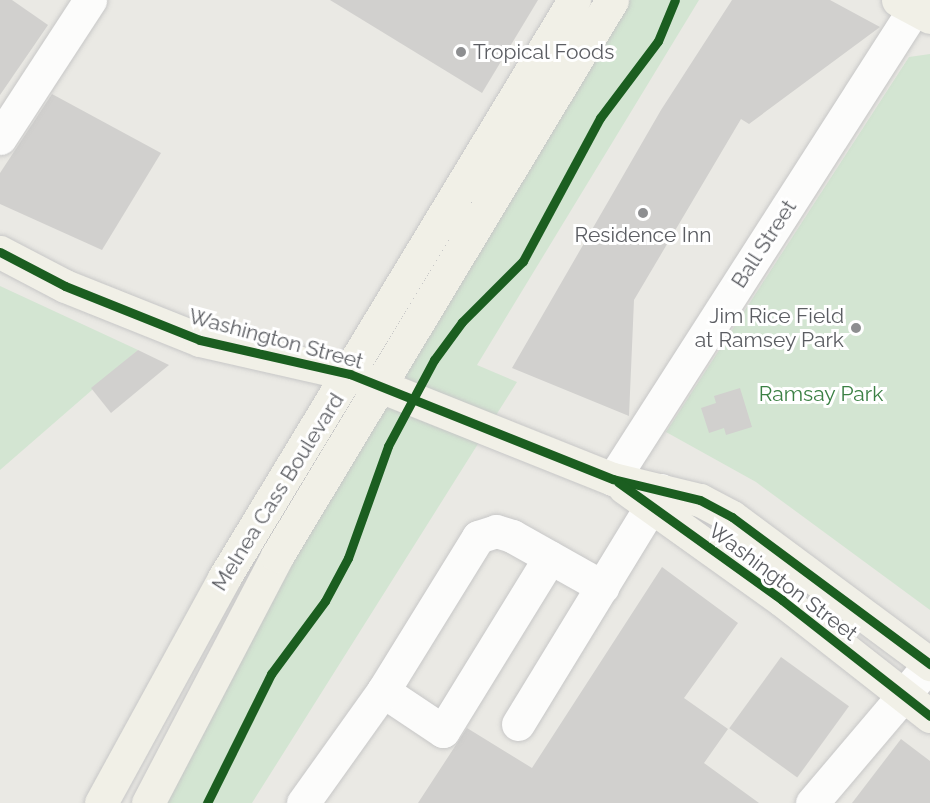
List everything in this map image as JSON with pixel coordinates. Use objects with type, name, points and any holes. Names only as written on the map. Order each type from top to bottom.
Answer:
[{"type":"main road","name":"Melnea Cass Boulevard","points":[[148,803],[277,555],[382,387],[505,146],[574,0]]},
{"type":"main road","name":"Melnea Cass Boulevard","points":[[101,803],[224,578],[350,374],[505,146],[612,0]]},
{"type":"main road","name":"Washington Street","points":[[0,252],[65,286],[200,340],[350,374],[656,498],[930,716]]},
{"type":"main road","name":"Washington Street","points":[[656,498],[700,500],[732,517],[930,664]]},
{"type":"street","points":[[0,138],[90,0]]},
{"type":"street","name":"Ball Street","points":[[613,479],[914,9]]},
{"type":"street","points":[[518,724],[656,498]]},
{"type":"street","points":[[303,803],[383,691],[478,537],[496,531],[550,557],[603,587]]},
{"type":"street","points":[[383,691],[443,731],[550,557]]},
{"type":"street","points":[[812,803],[930,664]]},
{"type":"green space","points":[[630,0],[699,0],[477,365],[517,382],[252,803],[166,803],[251,632]]},
{"type":"green space","name":"Ramsay Park","points":[[930,54],[930,610],[756,482],[666,432],[909,57]]},
{"type":"green space","points":[[0,286],[138,350],[0,470]]},
{"type":"building","points":[[0,0],[12,0],[48,25],[0,95]]},
{"type":"building","name":"Tropical Foods","points":[[330,0],[538,0],[482,93]]},
{"type":"building","name":"Residence Inn","points":[[732,0],[830,0],[880,27],[749,124],[741,119],[634,300],[629,416],[512,368],[661,110]]},
{"type":"building","points":[[52,94],[161,153],[102,250],[0,204],[0,173]]},
{"type":"building","points":[[138,350],[169,365],[111,413],[91,388]]},
{"type":"building","points":[[740,388],[752,427],[726,435],[724,428],[709,433],[701,408],[716,403],[714,396]]},
{"type":"building","points":[[662,567],[738,623],[684,698],[728,729],[704,763],[759,803],[418,803],[467,728],[532,768]]},
{"type":"building","points":[[781,657],[849,706],[797,778],[729,728]]},
{"type":"building","points":[[901,739],[930,761],[930,803],[852,803]]},
{"type":"cycle path","points":[[207,803],[271,674],[325,601],[348,558],[388,446],[434,360],[462,322],[523,261],[600,118],[658,41],[675,0]]},
{"type":"cycle path","points":[[0,252],[65,286],[200,340],[350,374],[613,479],[700,500],[732,517],[930,664]]},
{"type":"cycle path","points":[[618,482],[782,600],[930,716]]},
{"type":"place","name":"Tropical Foods","points":[[461,52]]},
{"type":"place","name":"Residence Inn","points":[[643,213]]},
{"type":"place","name":"Jim Rice Field at Ramsey Park","points":[[856,328]]}]
